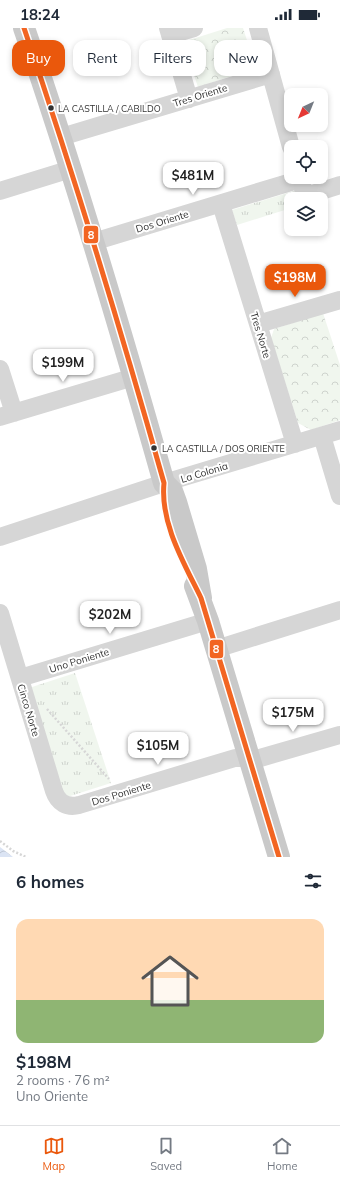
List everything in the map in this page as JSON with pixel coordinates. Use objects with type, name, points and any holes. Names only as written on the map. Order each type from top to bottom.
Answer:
[{"type":"main road","points":[[24,28],[71,169],[134,377],[164,483],[172,491],[176,502],[196,569],[201,598],[279,857]]},
{"type":"street","points":[[190,99],[169,32],[194,28]]},
{"type":"street","points":[[258,28],[261,40]]},
{"type":"street","name":"Tres Oriente","points":[[61,137],[265,76]]},
{"type":"street","points":[[272,76],[290,140]]},
{"type":"street","points":[[0,191],[71,169]]},
{"type":"street","name":"Dos Oriente","points":[[93,242],[221,204],[299,184]]},
{"type":"street","name":"Dos Oriente","points":[[322,184],[340,185]]},
{"type":"street","name":"Tres Norte","points":[[221,204],[295,444]]},
{"type":"street","points":[[258,324],[340,300]]},
{"type":"street","points":[[0,369],[7,415],[134,377]]},
{"type":"street","name":"La Colonia","points":[[1,531],[340,430]]},
{"type":"street","points":[[322,436],[340,496]]},
{"type":"street","points":[[216,649],[340,610]]},
{"type":"street","name":"Cinco Norte","points":[[0,613],[54,791],[59,801],[63,804]]},
{"type":"street","name":"Uno Poniente","points":[[20,678],[208,621]]},
{"type":"street","name":"Dos Poniente","points":[[63,804],[74,806],[235,758],[260,758],[340,735]]},
{"type":"path","points":[[45,707],[121,793]]},
{"type":"path","points":[[0,841],[13,851],[26,857]]},
{"type":"green space","points":[[227,28],[243,28],[247,40],[214,40],[214,76],[232,76],[198,87],[194,76],[206,76],[206,40],[189,40]]},
{"type":"green space","points":[[284,194],[284,210],[237,225],[232,210]]},
{"type":"green space","points":[[323,313],[340,365],[340,420],[311,430],[298,423],[271,338],[274,329]]},
{"type":"green space","points":[[75,673],[111,783],[64,798],[29,688]]},
{"type":"water","points":[[0,847],[13,857],[0,857]]},
{"type":"transit line","name":"8","points":[[24,28],[97,254],[131,368],[164,483],[164,498],[169,528],[201,598],[279,857]]},
{"type":"place","name":"LA CASTILLA / CABILDO","points":[[51,108]]},
{"type":"place","name":"LA CASTILLA / DOS ORIENTE","points":[[154,448]]}]
